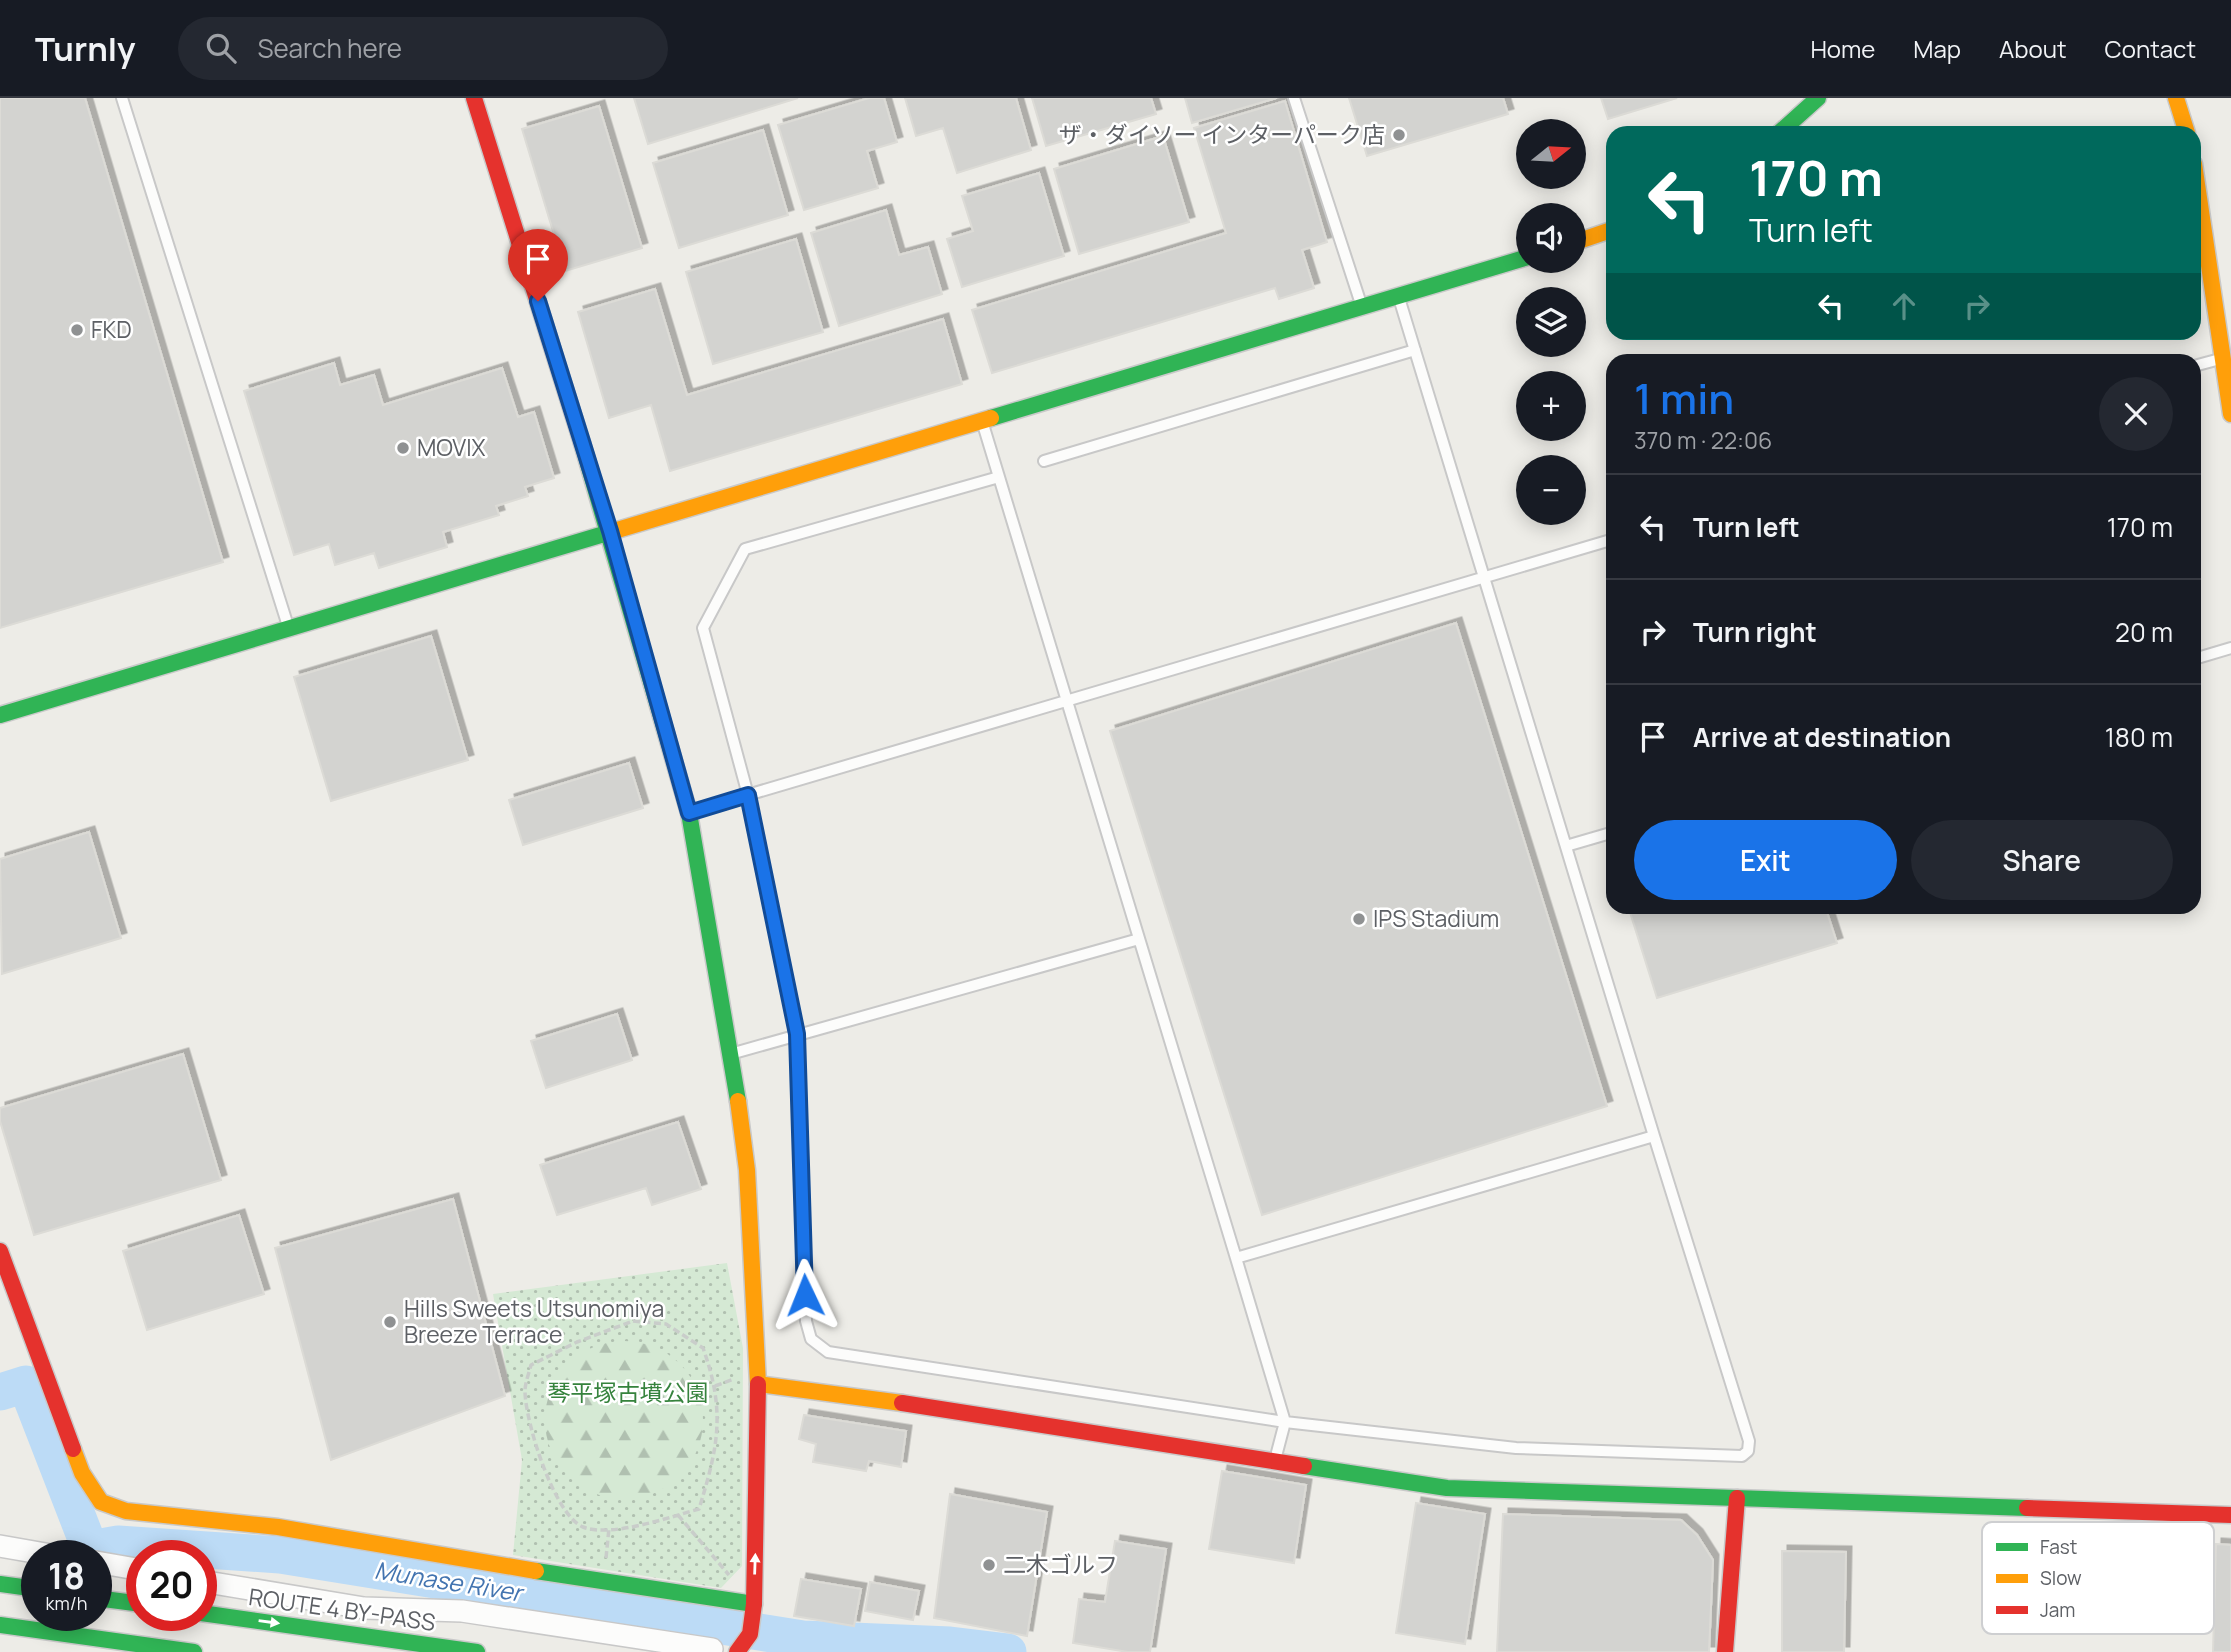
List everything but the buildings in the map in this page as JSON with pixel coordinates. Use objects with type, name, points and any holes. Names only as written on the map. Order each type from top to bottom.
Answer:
[{"type":"main road","points":[[474,98],[610,531],[689,813],[732,1054],[747,1170],[758,1384],[754,1604],[750,1634],[737,1652]]},
{"type":"main road","points":[[1787,126],[1818,98]]},
{"type":"main road","points":[[2176,98],[2186,126]]},
{"type":"main road","points":[[2201,211],[2231,414]]},
{"type":"main road","points":[[1586,239],[1606,232]]},
{"type":"main road","points":[[0,715],[1516,261]]},
{"type":"main road","points":[[0,1251],[82,1473],[101,1502],[126,1511],[278,1527],[395,1549],[754,1604]]},
{"type":"main road","points":[[758,1384],[812,1390],[1447,1488],[2231,1515]]},
{"type":"main road","points":[[1725,1652],[1737,1498]]},
{"type":"main road","points":[[0,1584],[21,1587]]},
{"type":"main road","name":"ROUTE 4 BY-PASS","points":[[217,1615],[477,1652]]},
{"type":"main road","points":[[0,1625],[194,1652]]},
{"type":"street","points":[[0,1546],[21,1550]]},
{"type":"street","points":[[217,1584],[364,1608],[462,1611],[712,1649]]},
{"type":"lane","points":[[122,98],[289,628]]},
{"type":"lane","points":[[1294,98],[1362,306]]},
{"type":"lane","points":[[999,477],[745,549],[703,628],[748,795],[797,1034],[806,1321],[811,1339],[828,1352],[1285,1422],[1516,1448],[1742,1456],[1748,1451],[1749,1441],[1398,295]]},
{"type":"lane","points":[[1044,461],[1415,350]]},
{"type":"lane","points":[[2201,364],[2223,358]]},
{"type":"lane","points":[[981,420],[1285,1422],[1275,1461]]},
{"type":"lane","points":[[689,813],[1606,541]]},
{"type":"lane","points":[[2201,657],[2231,648]]},
{"type":"lane","points":[[1566,846],[1606,834]]},
{"type":"lane","points":[[732,1054],[1139,939]]},
{"type":"lane","points":[[1236,1258],[1654,1136]]},
{"type":"path","points":[[633,1321],[666,1324],[704,1348],[718,1399],[715,1455],[699,1509],[678,1515],[620,1529],[585,1528],[571,1520],[554,1492],[530,1420],[524,1390],[531,1365],[577,1342],[633,1321]]},
{"type":"path","points":[[678,1515],[754,1604]]},
{"type":"green space","name":"琴平塚古墳公園","points":[[727,1263],[743,1348],[742,1566],[721,1588],[513,1555],[522,1460],[493,1294]]},
{"type":"green space","points":[[624,1341],[654,1347],[680,1364],[697,1390],[703,1420],[697,1450],[680,1476],[654,1493],[624,1499],[594,1493],[568,1476],[551,1450],[545,1420],[551,1390],[568,1364],[594,1347]]},
{"type":"waterway","name":"Munase River","points":[[0,1392],[26,1384],[90,1549],[118,1544],[280,1555],[803,1639],[950,1645],[1008,1652]]},
{"type":"traffic: fast","points":[[1787,126],[1818,98]]},
{"type":"traffic: fast","points":[[991,418],[1516,261]]},
{"type":"traffic: fast","points":[[582,443],[689,813],[738,1101]]},
{"type":"traffic: fast","points":[[0,715],[614,531]]},
{"type":"traffic: fast","points":[[1304,1466],[1447,1488],[2027,1508]]},
{"type":"traffic: fast","points":[[536,1571],[754,1604]]},
{"type":"traffic: fast","points":[[0,1584],[21,1587]]},
{"type":"traffic: fast","points":[[112,1600],[126,1602]]},
{"type":"traffic: fast","points":[[217,1615],[477,1652]]},
{"type":"traffic: fast","points":[[0,1625],[194,1652]]},
{"type":"traffic: slow","points":[[2176,98],[2185,126]]},
{"type":"traffic: slow","points":[[2201,211],[2231,414]]},
{"type":"traffic: slow","points":[[1586,239],[1606,232]]},
{"type":"traffic: slow","points":[[614,531],[991,418]]},
{"type":"traffic: slow","points":[[738,1101],[747,1170],[758,1384],[902,1403]]},
{"type":"traffic: slow","points":[[73,1449],[82,1473],[101,1502],[126,1511],[278,1527],[536,1571]]},
{"type":"traffic: jam","points":[[474,98],[582,443]]},
{"type":"traffic: jam","points":[[0,1251],[73,1449]]},
{"type":"traffic: jam","points":[[737,1652],[750,1634],[754,1604],[758,1384]]},
{"type":"traffic: jam","points":[[902,1403],[1304,1466]]},
{"type":"traffic: jam","points":[[1725,1652],[1737,1498]]},
{"type":"traffic: jam","points":[[2027,1508],[2231,1515]]},
{"type":"place","name":"ザ・ダイソー インターパーク店","points":[[1399,135]]},
{"type":"place","name":"FKD","points":[[77,330]]},
{"type":"place","name":"MOVIX","points":[[403,448]]},
{"type":"place","name":"IPS Stadium","points":[[1359,919]]},
{"type":"place","name":"Hills Sweets Utsunomiya Breeze Terrace","points":[[390,1322]]},
{"type":"place","name":"二木ゴルフ","points":[[989,1565]]},
{"type":"route","points":[[538,301],[610,531],[689,813],[748,795],[797,1034],[805,1295]]}]
